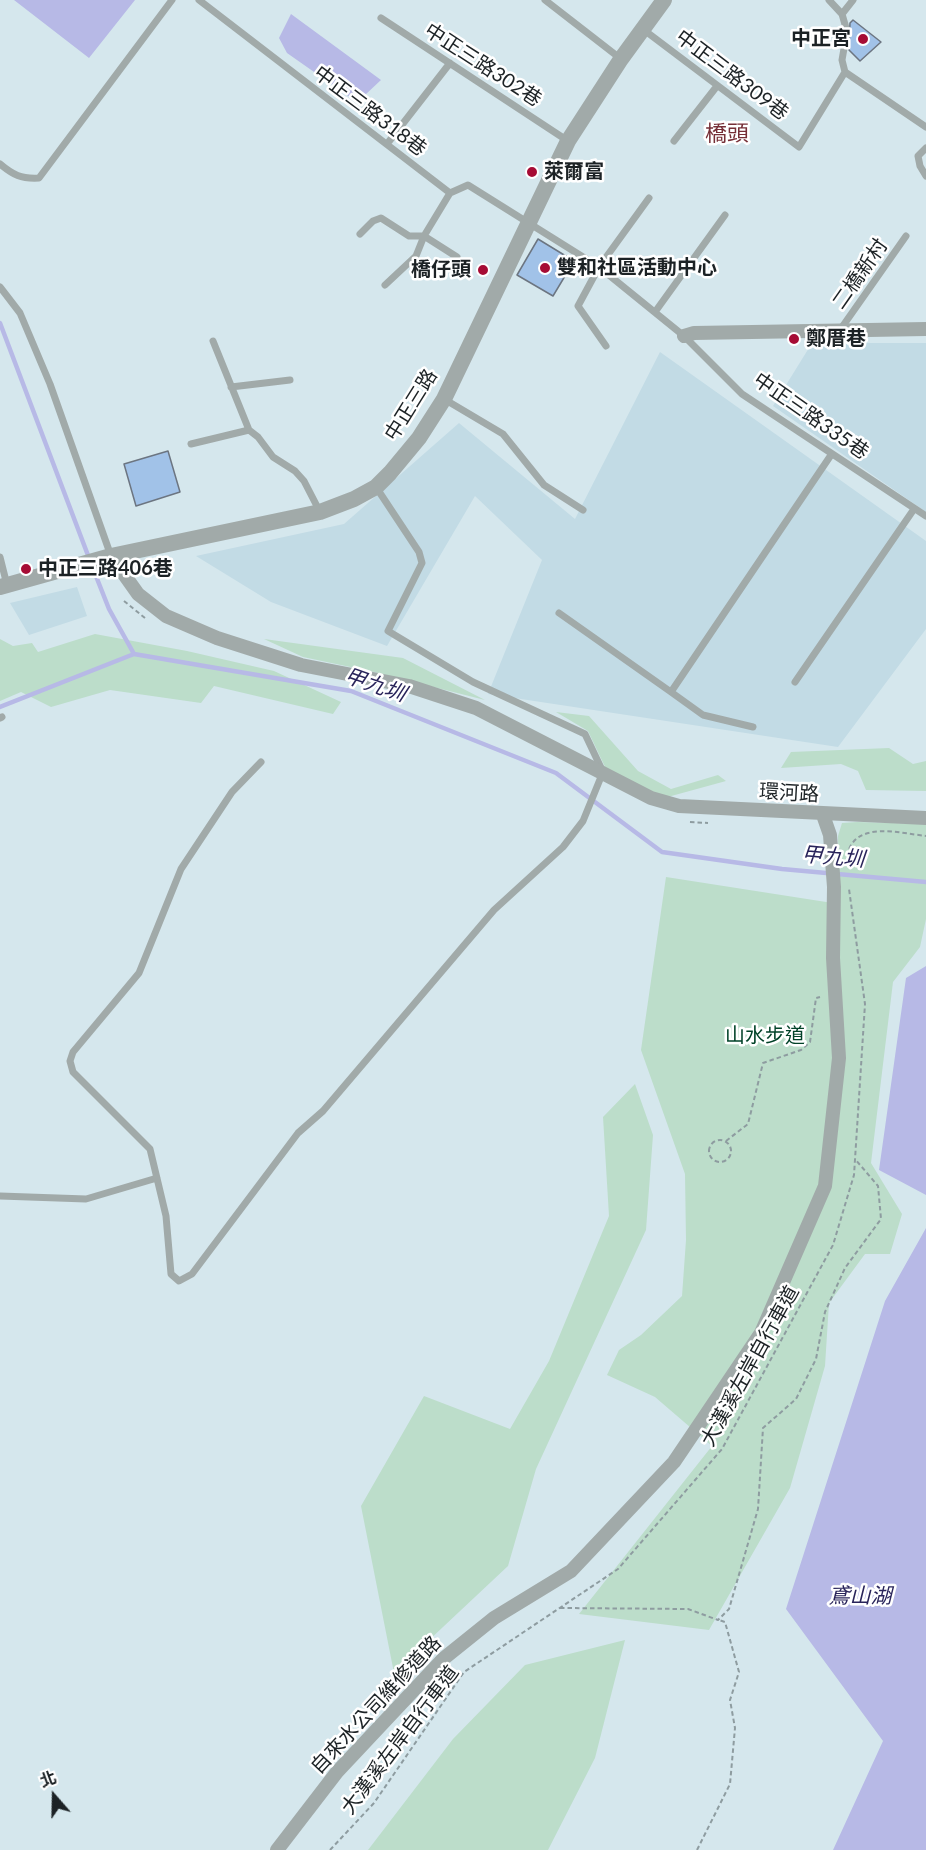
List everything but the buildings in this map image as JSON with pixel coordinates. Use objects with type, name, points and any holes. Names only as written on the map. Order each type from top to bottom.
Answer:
[{"type":"street","name":"中正三路","points":[[4,586],[77,564],[320,512],[376,487],[419,438],[444,399],[568,141],[621,59],[644,30],[661,1]]},
{"type":"street","points":[[684,336],[694,333],[926,329]]},
{"type":"street","name":"環河路","points":[[108,557],[138,594],[166,616],[217,638],[301,665],[409,686],[476,708],[651,798],[679,806],[823,815],[926,818]]},
{"type":"street","name":"自來水公司維修道路","points":[[277,1850],[337,1772],[443,1659],[494,1618],[572,1571],[674,1462],[761,1333],[825,1186],[838,1058],[835,995],[842,887],[823,815]]},
{"type":"lane","points":[[0,164],[12,174],[24,179],[39,178],[172,0]]},
{"type":"lane","name":"中正三路318巷","points":[[199,0],[450,192]]},
{"type":"lane","points":[[545,0],[621,59]]},
{"type":"lane","points":[[829,0],[842,14],[846,28]]},
{"type":"lane","points":[[842,14],[853,0]]},
{"type":"lane","name":"中正三路302巷","points":[[381,18],[568,141]]},
{"type":"lane","name":"中正三路309巷","points":[[644,30],[800,147],[845,72]]},
{"type":"lane","points":[[846,37],[842,60],[845,72],[926,127]]},
{"type":"lane","points":[[387,144],[450,63]]},
{"type":"lane","points":[[674,141],[717,86]]},
{"type":"lane","points":[[926,148],[918,156],[920,166],[926,176]]},
{"type":"lane","points":[[385,285],[416,256],[424,236],[450,192],[468,185],[529,222]]},
{"type":"lane","points":[[606,346],[578,306],[599,267],[649,198]]},
{"type":"lane","points":[[655,312],[725,215]]},
{"type":"lane","points":[[360,234],[373,221],[381,218],[409,236],[424,236],[457,257]]},
{"type":"lane","name":"中正三路335巷","points":[[529,222],[599,267],[655,312],[684,336],[742,394],[926,516]]},
{"type":"lane","name":"二橋新村","points":[[840,330],[906,236]]},
{"type":"lane","points":[[0,287],[20,313],[37,354],[108,557]]},
{"type":"lane","points":[[213,341],[249,430],[258,437],[273,457],[295,471],[304,481],[320,512]]},
{"type":"lane","points":[[231,387],[290,380]]},
{"type":"lane","points":[[444,399],[503,434],[543,485],[583,510]]},
{"type":"lane","points":[[191,444],[249,430]]},
{"type":"lane","points":[[671,692],[831,455]]},
{"type":"lane","points":[[261,762],[232,792],[181,869],[139,973],[73,1052],[70,1061],[73,1071],[145,1141],[154,1159],[166,1216],[171,1274],[174,1279],[185,1280],[199,1264],[298,1133],[322,1111],[494,910],[563,847],[586,813],[603,772],[585,734],[473,682],[388,632],[422,563],[419,552],[376,487]]},
{"type":"lane","points":[[795,682],[914,508]]},
{"type":"lane","points":[[0,557],[4,586]]},
{"type":"lane","points":[[559,614],[703,715],[753,727]]},
{"type":"lane","points":[[0,1196],[86,1199],[157,1178]]},
{"type":"path","points":[[121,594],[126,604],[149,620]]},
{"type":"path","points":[[681,819],[713,823]]},
{"type":"path","points":[[858,828],[926,836]]},
{"type":"path","points":[[846,854],[853,841],[869,831]]},
{"type":"path","name":"大漢溪左岸自行車道","points":[[330,1850],[374,1803],[464,1672],[618,1569],[722,1449],[833,1245],[854,1175],[865,1004],[842,887]]},
{"type":"path","points":[[726,1141],[732,1151],[729,1158],[722,1162],[714,1160],[710,1155],[711,1145],[716,1140],[726,1141],[748,1124],[763,1063],[801,1050],[810,1042],[816,998],[835,995]]},
{"type":"path","points":[[718,1620],[729,1609],[758,1509],[763,1428],[796,1399],[816,1359],[825,1312],[845,1268],[882,1219],[878,1186],[855,1159]]},
{"type":"path","points":[[560,1608],[688,1609],[724,1622],[731,1637],[739,1672],[730,1701],[735,1728],[730,1784],[697,1850]]},
{"type":"shaded area","points":[[812,343],[926,343],[926,512],[773,406]]},
{"type":"shaded area","points":[[660,352],[926,541],[926,629],[838,747],[488,694],[542,560],[475,496],[387,646],[271,602],[196,556],[344,524],[459,423],[575,519]]},
{"type":"shaded area","points":[[77,587],[87,616],[29,635],[10,603]]},
{"type":"green space","points":[[95,634],[187,651],[274,671],[341,702],[333,714],[214,686],[201,703],[110,690],[51,707],[21,692],[0,701],[0,639],[13,646],[32,643],[38,652]]},
{"type":"green space","points":[[264,639],[403,658],[485,700],[303,657]]},
{"type":"green space","points":[[556,712],[589,716],[638,771],[671,789],[718,775],[726,781],[664,798],[606,769],[588,731]]},
{"type":"green space","points":[[889,748],[913,764],[926,761],[926,791],[866,790],[858,771],[841,764],[781,768],[791,752]]},
{"type":"green space","name":"山水步道","points":[[842,823],[926,824],[926,919],[920,947],[893,982],[871,1163],[902,1214],[890,1254],[865,1254],[829,1303],[825,1366],[790,1488],[709,1630],[579,1614],[712,1446],[655,1397],[607,1375],[619,1350],[641,1335],[682,1296],[686,1240],[685,1174],[641,1050],[666,877],[839,904],[838,836]]},
{"type":"green space","points":[[635,1084],[653,1135],[646,1230],[536,1469],[508,1566],[394,1673],[361,1506],[424,1396],[510,1429],[549,1361],[609,1216],[603,1117]]},
{"type":"green space","points":[[625,1640],[595,1758],[548,1850],[368,1850],[453,1739],[525,1665]]},
{"type":"water","points":[[14,0],[135,0],[89,58]]},
{"type":"water","points":[[291,14],[381,80],[365,95],[354,100],[287,53],[279,38]]},
{"type":"water","points":[[926,966],[926,1195],[879,1170],[906,978]]},
{"type":"water","name":"鳶山湖","points":[[926,1228],[926,1850],[833,1850],[883,1741],[786,1609],[885,1301]]},
{"type":"waterway","name":"甲九圳","points":[[0,323],[89,558]]},
{"type":"waterway","name":"甲九圳","points":[[92,566],[109,609],[134,654],[351,691],[556,773],[662,852],[782,869],[926,882]]},
{"type":"waterway","points":[[0,707],[134,654]]},
{"type":"place","name":"中正宮","points":[[863,39]]},
{"type":"place","name":"萊爾富","points":[[532,172]]},
{"type":"place","name":"雙和社區活動中心","points":[[545,268]]},
{"type":"place","name":"橋仔頭","points":[[483,270]]},
{"type":"place","name":"鄭厝巷","points":[[794,339]]},
{"type":"place","name":"中正三路406巷","points":[[26,569]]},
{"type":"district","name":"橋頭","points":[[727,134]]}]
